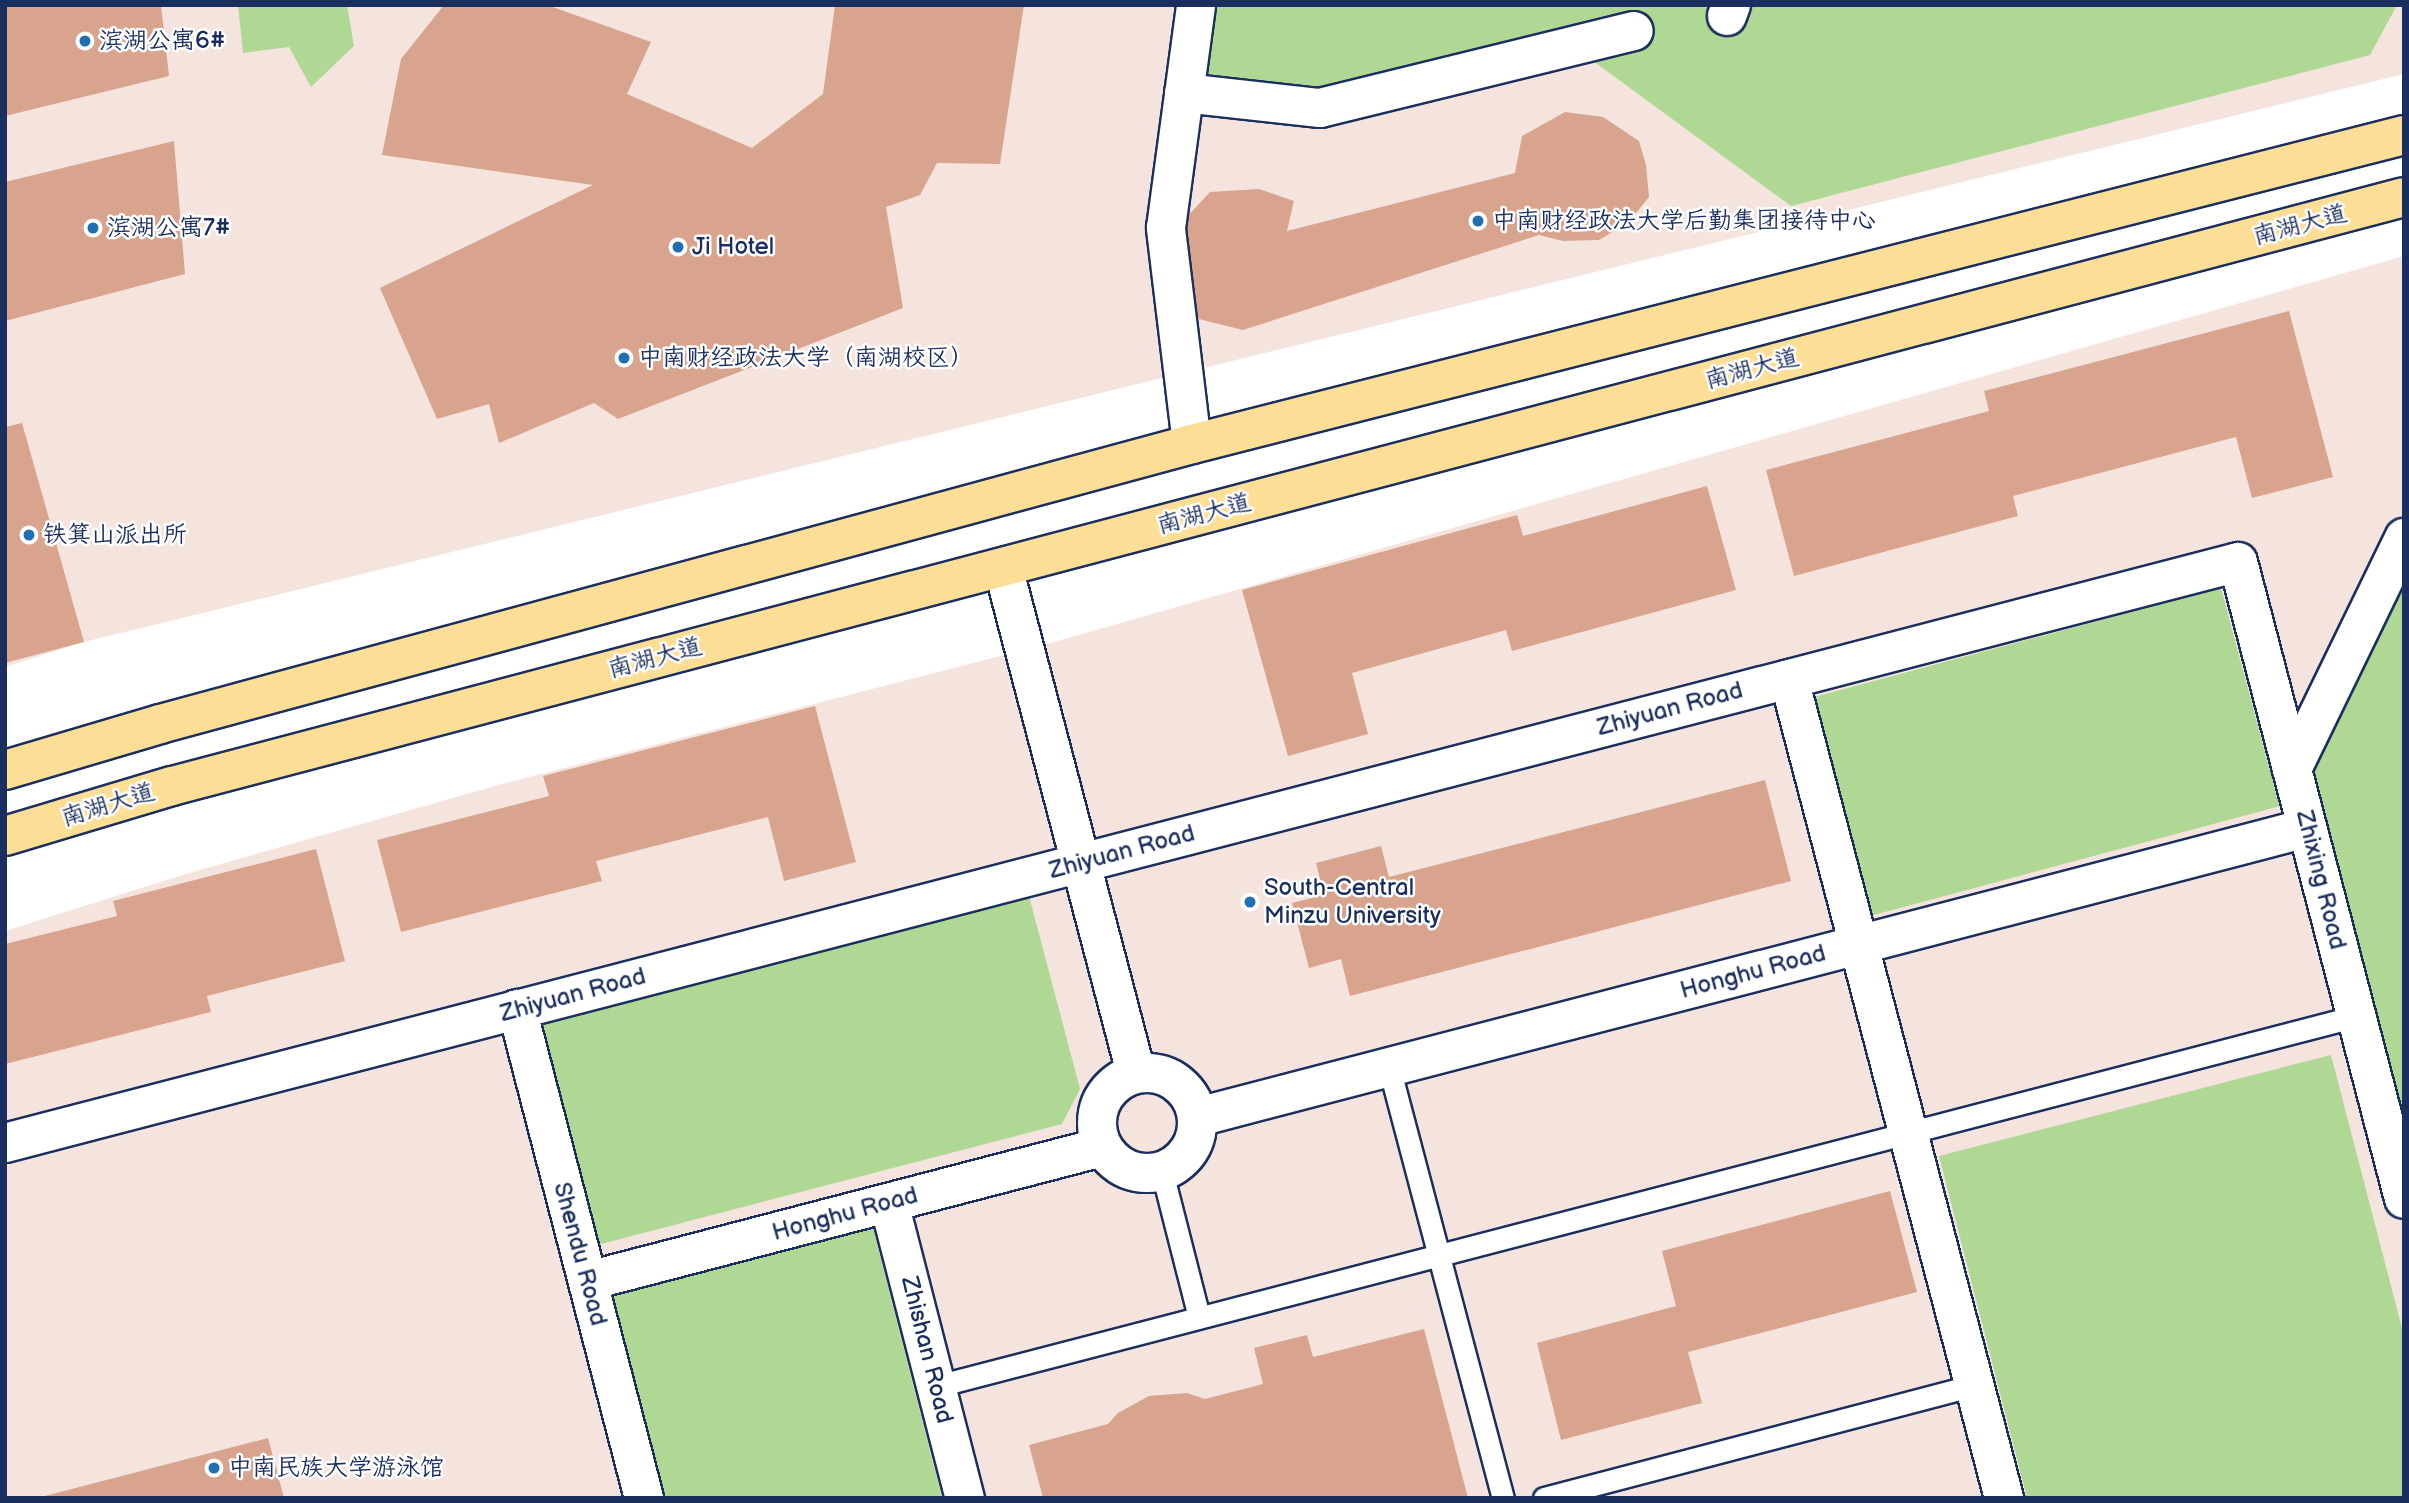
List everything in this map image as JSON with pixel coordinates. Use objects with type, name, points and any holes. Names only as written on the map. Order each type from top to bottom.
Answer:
[{"type":"main road","points":[[5,770],[174,721],[1192,444],[2404,135]]},
{"type":"main road","name":"南湖大道","points":[[5,836],[172,786],[2404,197]]},
{"type":"street","points":[[1192,444],[1166,228],[1196,5]]},
{"type":"street","points":[[1184,93],[1320,108],[1633,31]]},
{"type":"street","points":[[2292,769],[2404,538]]},
{"type":"street","name":"Zhixing Road","points":[[2238,562],[2404,1199]]},
{"type":"street","name":"Zhiyuan Road","points":[[5,1143],[2238,562]]},
{"type":"street","points":[[1003,567],[1136,1073]]},
{"type":"street","points":[[1789,679],[2004,1498]]},
{"type":"street","name":"Honghu Road","points":[[1198,1116],[2307,828]]},
{"type":"street","name":"Shendu Road","points":[[517,1009],[644,1498]]},
{"type":"street","points":[[1136,1073],[1168,1076],[1182,1086],[1193,1100],[1198,1116],[1197,1135],[1190,1151],[1178,1164],[1162,1172],[1127,1170],[1112,1160],[1102,1147],[1096,1129],[1098,1111],[1105,1095],[1117,1082],[1136,1073]]},
{"type":"street","name":"Honghu Road","points":[[588,1282],[1102,1147]]},
{"type":"street","name":"Zhishan Road","points":[[890,1203],[965,1498]]},
{"type":"lane","points":[[937,1386],[2356,1016]]},
{"type":"lane","points":[[1389,1067],[1503,1498]]},
{"type":"lane","points":[[1162,1172],[1199,1318]]},
{"type":"lane","points":[[1544,1498],[1974,1385]]},
{"type":"shaded area","name":"中南财经政法大学（南湖校区）","points":[[5,5],[2404,5],[2404,74],[84,642],[5,667]]},
{"type":"shaded area","name":"South-Central Minzu University","points":[[2404,256],[2404,1498],[5,1498],[5,931],[189,873],[502,784],[1047,644]]},
{"type":"green space","points":[[238,5],[347,5],[354,46],[311,87],[289,47],[243,53]]},
{"type":"green space","points":[[1212,5],[2397,5],[2370,55],[1791,206],[1555,33],[1320,108],[1185,101]]},
{"type":"green space","points":[[2404,576],[2404,1144],[2309,771]]},
{"type":"green space","points":[[2221,588],[2279,806],[1872,916],[1813,697]]},
{"type":"green space","points":[[1029,896],[1080,1089],[1062,1124],[597,1245],[539,1024]]},
{"type":"green space","points":[[2331,1055],[2404,1336],[2404,1498],[2027,1498],[1939,1156]]},
{"type":"green space","points":[[873,1228],[942,1498],[663,1498],[612,1295]]},
{"type":"building","name":"滨湖公寓6#","points":[[5,5],[161,5],[169,76],[5,116]]},
{"type":"building","name":"Ji Hotel","points":[[444,5],[547,5],[651,42],[627,94],[752,148],[823,94],[835,5],[1024,5],[1000,164],[937,163],[920,195],[886,207],[903,308],[618,419],[594,403],[499,443],[489,404],[437,419],[380,288],[593,185],[382,155],[401,59]]},
{"type":"building","name":"中南财经政法大学后勤集团接待中心","points":[[1565,112],[1603,117],[1639,141],[1646,165],[1649,197],[1628,223],[1599,240],[1563,241],[1539,235],[1243,330],[1199,319],[1182,297],[1185,219],[1210,192],[1259,189],[1294,201],[1287,231],[1515,173],[1522,136]]},
{"type":"building","name":"滨湖公寓7#","points":[[174,141],[185,274],[5,321],[5,182]]},
{"type":"building","points":[[2289,311],[2333,477],[2252,498],[2236,437],[2013,496],[2018,516],[1794,576],[1766,470],[1989,411],[1984,391]]},
{"type":"building","name":"铁箕山派出所","points":[[22,423],[84,642],[5,663],[5,427]]},
{"type":"building","points":[[1707,486],[1736,590],[1512,651],[1506,630],[1352,673],[1368,734],[1288,756],[1242,590],[1517,515],[1523,536]]},
{"type":"building","points":[[815,706],[856,862],[784,881],[768,817],[596,861],[602,881],[401,932],[377,840],[549,796],[543,776]]},
{"type":"building","points":[[1765,780],[1791,881],[1350,996],[1341,959],[1309,968],[1292,903],[1324,895],[1316,863],[1381,846],[1389,877]]},
{"type":"building","points":[[316,849],[345,961],[207,996],[211,1012],[5,1064],[5,944],[117,916],[113,901]]},
{"type":"building","points":[[1890,1191],[1917,1292],[1688,1352],[1702,1403],[1561,1440],[1537,1343],[1676,1306],[1662,1251]]},
{"type":"building","points":[[1424,1329],[1468,1498],[1043,1498],[1029,1445],[1108,1424],[1118,1413],[1149,1396],[1187,1393],[1205,1399],[1263,1384],[1254,1348],[1307,1335],[1313,1357]]},
{"type":"building","name":"中南民族大学游泳馆","points":[[268,1438],[284,1498],[41,1498],[41,1497]]},
{"type":"place","name":"滨湖公寓6#","points":[[85,41]]},
{"type":"place","name":"中南财经政法大学后勤集团接待中心","points":[[1478,221]]},
{"type":"place","name":"滨湖公寓7#","points":[[93,228]]},
{"type":"place","name":"Ji Hotel","points":[[678,247]]},
{"type":"place","name":"中南财经政法大学（南湖校区）","points":[[624,358]]},
{"type":"place","name":"铁箕山派出所","points":[[29,535]]},
{"type":"place","name":"South-Central Minzu University","points":[[1250,902]]},
{"type":"place","name":"中南民族大学游泳馆","points":[[214,1468]]}]
